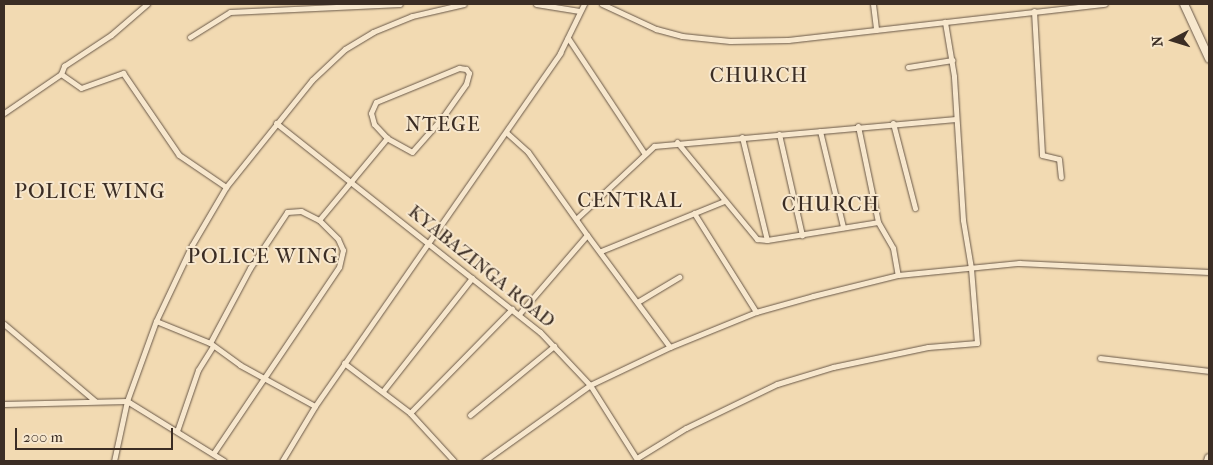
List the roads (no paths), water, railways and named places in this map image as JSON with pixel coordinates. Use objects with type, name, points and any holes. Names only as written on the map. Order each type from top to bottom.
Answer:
[{"type":"street","points":[[4,113],[61,74],[64,66],[111,35],[147,4]]},
{"type":"street","points":[[190,37],[230,12],[400,4]]},
{"type":"street","points":[[432,4],[435,11]]},
{"type":"street","points":[[114,461],[127,401],[156,321],[192,245],[226,187],[312,80],[345,49],[373,32],[412,16],[464,4]]},
{"type":"street","points":[[536,4],[579,11]]},
{"type":"street","points":[[282,461],[315,406],[344,363],[507,133],[568,38],[579,11],[584,4]]},
{"type":"street","points":[[602,4],[656,29],[711,40],[788,40],[1105,4]]},
{"type":"street","points":[[873,4],[876,30]]},
{"type":"street","points":[[1184,4],[1209,58]]},
{"type":"street","points":[[1034,12],[1042,154],[1059,159],[1061,177]]},
{"type":"street","points":[[637,460],[686,428],[777,384],[833,368],[928,347],[977,343],[971,268],[963,220],[952,60],[945,22]]},
{"type":"street","points":[[568,38],[644,153]]},
{"type":"street","points":[[908,67],[952,60]]},
{"type":"street","points":[[459,68],[466,69],[469,73],[466,84],[414,151],[406,151],[387,138],[372,119],[376,102],[459,68]]},
{"type":"street","points":[[61,74],[81,88],[116,74],[125,74],[179,155],[226,187]]},
{"type":"street","points":[[576,219],[644,153],[654,146],[677,142],[820,131],[858,126],[956,120]]},
{"type":"street","name":"KYABAZINGA ROAD","points":[[276,123],[354,182],[519,314],[554,346],[590,385],[637,460]]},
{"type":"street","points":[[893,123],[915,208]]},
{"type":"street","points":[[858,126],[878,222],[893,248],[898,274]]},
{"type":"street","points":[[820,131],[843,227]]},
{"type":"street","points":[[507,133],[528,152],[587,235],[639,301],[670,347]]},
{"type":"street","points":[[780,134],[802,234]]},
{"type":"street","points":[[742,137],[767,240]]},
{"type":"street","points":[[319,220],[354,182],[387,138]]},
{"type":"street","points":[[677,142],[757,239],[767,240],[878,222]]},
{"type":"street","points":[[601,251],[724,201]]},
{"type":"street","points":[[177,431],[198,370],[281,217],[293,210],[319,220],[342,244],[343,258],[214,454]]},
{"type":"street","points":[[694,213],[756,312]]},
{"type":"street","points":[[519,314],[587,235]]},
{"type":"street","points":[[484,461],[590,385],[670,347],[756,312],[898,274],[1059,264],[1209,272]]},
{"type":"street","points":[[639,301],[679,277]]},
{"type":"street","points":[[383,391],[472,278]]},
{"type":"street","points":[[410,412],[512,309]]},
{"type":"street","points":[[156,321],[212,344],[240,365],[265,376],[315,406]]},
{"type":"street","points":[[4,324],[95,401]]},
{"type":"street","points":[[470,416],[554,346]]},
{"type":"street","points":[[1100,358],[1209,371]]},
{"type":"street","points":[[344,363],[410,412],[454,461]]},
{"type":"street","points":[[4,404],[127,401],[224,461]]},
{"type":"district","name":"CHURCH","points":[[759,75]]},
{"type":"district","name":"NTEGE","points":[[443,124]]},
{"type":"district","name":"POLICE WING","points":[[90,191]]},
{"type":"district","name":"CENTRAL","points":[[630,200]]},
{"type":"district","name":"CHURCH","points":[[831,204]]},
{"type":"district","name":"POLICE WING","points":[[263,256]]}]
